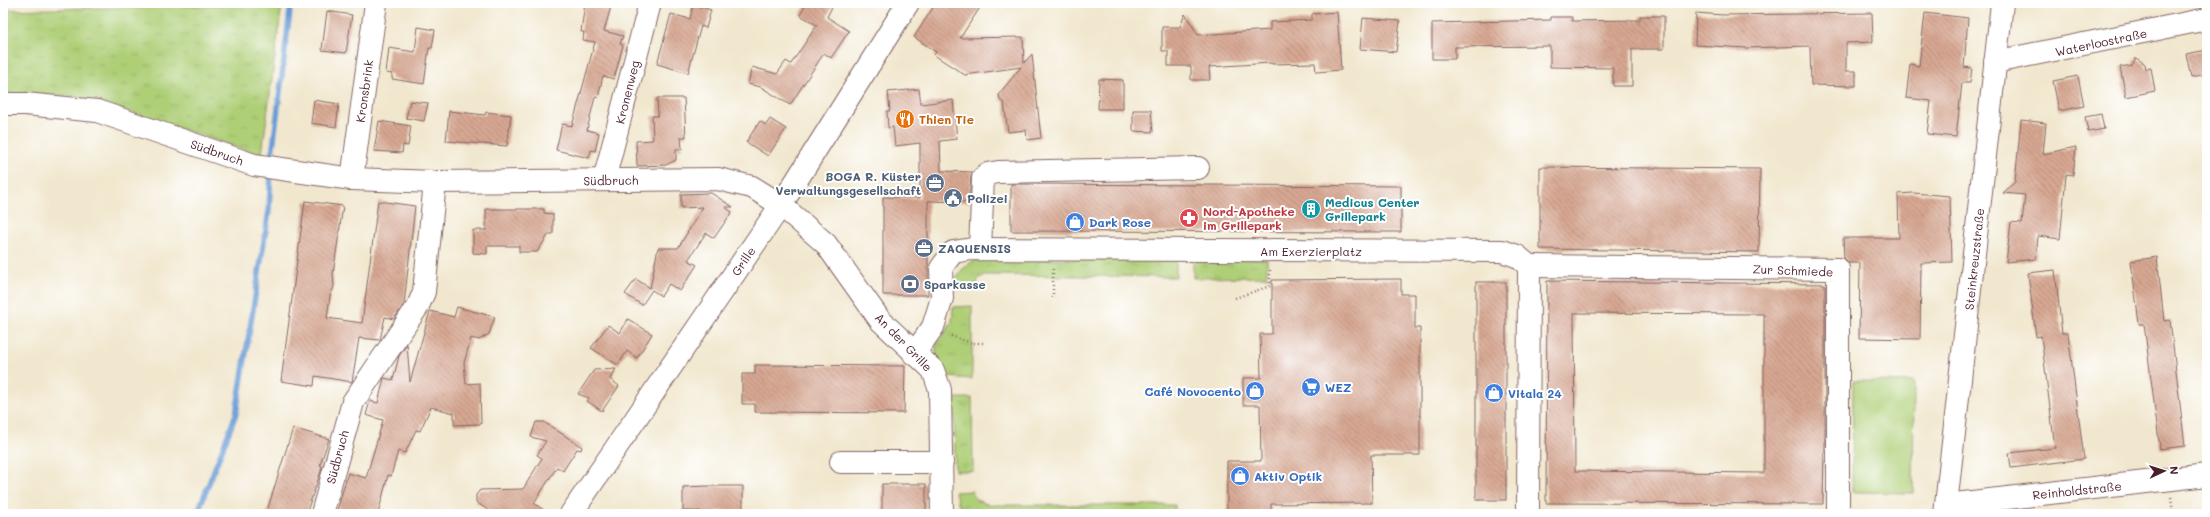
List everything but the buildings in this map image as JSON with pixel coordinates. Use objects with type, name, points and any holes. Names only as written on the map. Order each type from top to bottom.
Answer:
[{"type":"street","name":"Kronsbrink","points":[[352,179],[376,3]]},
{"type":"street","name":"Kronenweg","points":[[604,180],[650,3]]},
{"type":"street","name":"Grille","points":[[571,514],[781,205],[908,3]]},
{"type":"street","name":"Steinkreuzstraße","points":[[1946,509],[2002,3]]},
{"type":"street","name":"Waterloostraße","points":[[1995,62],[2207,20]]},
{"type":"street","name":"Südbruch","points":[[3,104],[26,104],[97,111],[254,165],[328,176],[352,179],[434,182],[718,179],[752,187],[781,205]]},
{"type":"street","points":[[980,249],[983,178],[986,174],[1020,171],[1198,168]]},
{"type":"street","name":"Südbruch","points":[[322,514],[353,402],[418,306],[424,292],[434,182]]},
{"type":"street","name":"An der Grille","points":[[781,205],[826,244],[880,320],[914,354],[933,370],[940,390],[942,514]]},
{"type":"street","name":"Am Exerzierplatz","points":[[914,354],[933,327],[942,298],[941,268],[953,252],[980,249],[1502,251],[1517,256],[1530,266]]},
{"type":"street","points":[[1528,514],[1530,266]]},
{"type":"street","name":"Zur Schmiede","points":[[1530,266],[1838,269],[1838,514]]},
{"type":"street","points":[[841,462],[942,462]]},
{"type":"street","name":"Reinholdstraße","points":[[1946,509],[2207,475]]},
{"type":"path","points":[[1053,298],[1054,250]]},
{"type":"path","points":[[1234,298],[1270,286],[1270,251]]},
{"type":"path","points":[[933,327],[972,344],[985,343]]},
{"type":"green space","points":[[282,4],[262,153],[251,152],[115,107],[71,96],[3,94],[3,10]]},
{"type":"green space","points":[[980,259],[1176,259],[1176,277],[985,275],[978,279],[976,287],[953,287],[962,269],[970,263]]},
{"type":"green space","points":[[1193,259],[1267,259],[1267,277],[1193,278]]},
{"type":"green space","points":[[972,306],[972,379],[947,377],[936,357],[936,346],[952,322],[953,307]]},
{"type":"green space","points":[[1853,381],[1914,382],[1913,493],[1852,492]]},
{"type":"green space","points":[[954,398],[972,398],[973,471],[955,471]]},
{"type":"green space","points":[[972,491],[976,500],[990,505],[1175,505],[1175,514],[966,514],[958,503],[955,492]]},
{"type":"waterway","points":[[271,164],[291,3]]},
{"type":"waterway","points":[[197,514],[236,414],[269,211],[271,172]]},
{"type":"place","name":"Thien Tie","points":[[905,119]]},
{"type":"place","name":"BOGA R. Küster Verwaltungsgesellschaft","points":[[935,183]]},
{"type":"place","name":"Polizei","points":[[953,198]]},
{"type":"place","name":"Medicus Center Grillepark","points":[[1311,209]]},
{"type":"place","name":"Nord-Apotheke im Grillepark","points":[[1189,218]]},
{"type":"place","name":"Dark Rose","points":[[1075,222]]},
{"type":"place","name":"ZAQUENSIS","points":[[924,248]]},
{"type":"place","name":"Sparkasse","points":[[910,284]]},
{"type":"place","name":"WEZ","points":[[1311,387]]},
{"type":"place","name":"Café Novocento","points":[[1255,391]]},
{"type":"place","name":"Vitala 24","points":[[1494,393]]},
{"type":"place","name":"Aktiv Optik","points":[[1240,476]]}]
